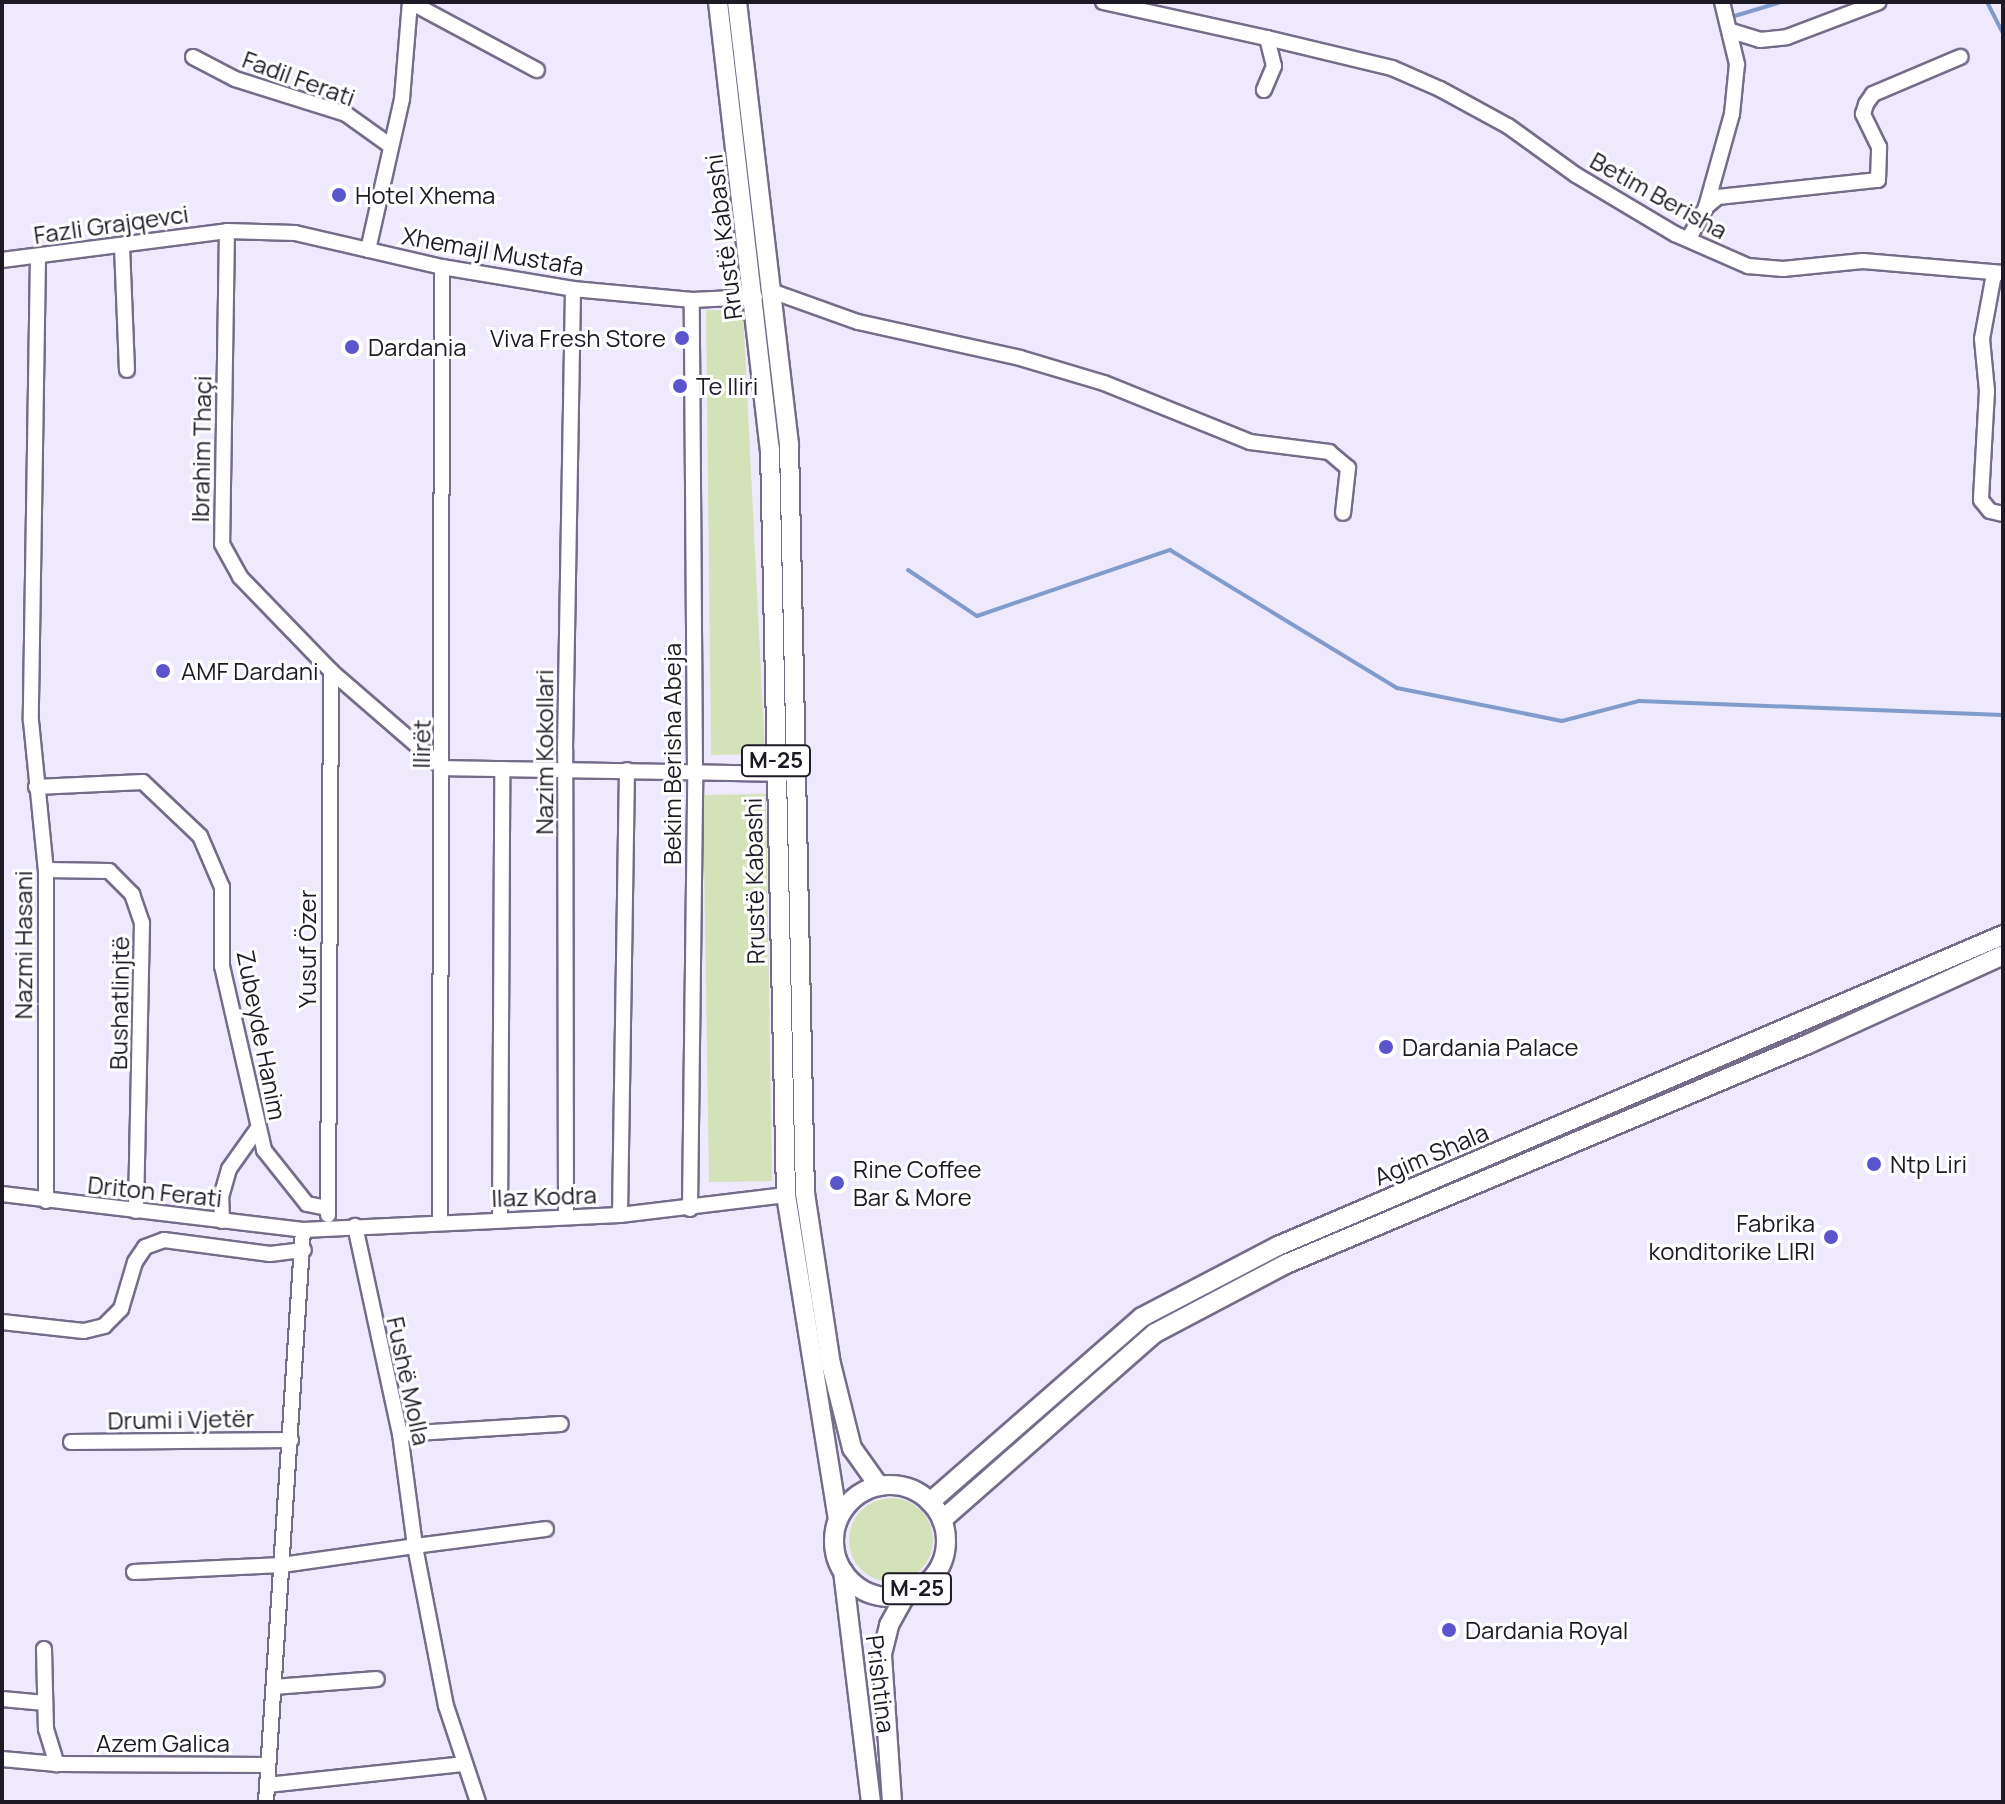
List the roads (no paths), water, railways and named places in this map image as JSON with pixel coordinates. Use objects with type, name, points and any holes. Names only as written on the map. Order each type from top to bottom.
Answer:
[{"type":"main road","name":"Rrustë Kabashi","points":[[718,2],[755,297],[770,449],[786,1195],[838,1519]]},
{"type":"main road","name":"Rrustë Kabashi","points":[[737,2],[774,292],[789,444],[805,1193],[831,1364],[848,1434],[859,1462],[879,1486]]},
{"type":"main road","name":"Agim Shala","points":[[930,1502],[1142,1317],[1278,1246],[2003,935]]},
{"type":"main road","name":"Agim Shala","points":[[942,1520],[1155,1333],[1286,1264],[1808,1044],[2003,955]]},
{"type":"main road","points":[[838,1519],[855,1498],[879,1486],[906,1487],[930,1502],[942,1520]]},
{"type":"main road","name":"Prishtina","points":[[838,1519],[834,1536],[843,1571],[871,1802]]},
{"type":"main road","name":"Prishtina","points":[[892,1802],[882,1654],[889,1625],[906,1594],[937,1571],[945,1546],[942,1520]]},
{"type":"main road","name":"M-25","points":[[843,1571],[870,1593],[906,1594]]},
{"type":"street","points":[[368,250],[388,144],[402,99],[410,2],[537,70]]},
{"type":"street","name":"Betim Berisha","points":[[1103,2],[1392,68],[1440,89],[1728,259],[1763,269],[1863,261],[1998,273],[1982,339],[1987,391],[1981,500],[1990,511],[2003,514]]},
{"type":"street","points":[[1689,238],[1706,207],[1732,114],[1737,64],[1722,2]]},
{"type":"street","points":[[1731,31],[1760,40],[1787,37],[1879,2]]},
{"type":"street","points":[[1264,90],[1274,66],[1267,38]]},
{"type":"street","name":"Fadil Ferati","points":[[193,57],[235,79],[346,114],[388,144]]},
{"type":"street","points":[[1706,207],[1718,197],[1878,180],[1879,147],[1863,114],[1866,104],[1873,94],[1960,57]]},
{"type":"street","name":"Xhemajl Mustafa","points":[[227,231],[295,233],[442,267],[573,289],[692,300],[755,297]]},
{"type":"street","name":"Fazli Grajqevci","points":[[2,260],[227,231]]},
{"type":"street","name":"Ibrahim Thaçi","points":[[227,231],[222,544],[240,577],[331,671],[443,768]]},
{"type":"street","points":[[122,246],[127,370]]},
{"type":"street","name":"Nazmi Hasani","points":[[38,257],[31,721],[46,870],[46,1201]]},
{"type":"street","name":"Ilirët","points":[[440,1222],[442,267]]},
{"type":"street","name":"Nazim Kokollari","points":[[566,1216],[565,769],[573,289]]},
{"type":"street","points":[[774,292],[858,322],[1020,358],[1104,383],[1250,442],[1329,452],[1348,468],[1343,513]]},
{"type":"street","name":"Bekim Berisha Abeja","points":[[690,1209],[695,771],[692,300]]},
{"type":"street","name":"Yusuf Özer","points":[[329,1227],[331,671]]},
{"type":"street","points":[[443,768],[797,773]]},
{"type":"street","points":[[500,1219],[502,769]]},
{"type":"street","points":[[620,1215],[627,770]]},
{"type":"street","name":"Zubeyde Hanim","points":[[36,787],[143,782],[200,836],[222,887],[222,966],[264,1150],[307,1204],[327,1208]]},
{"type":"street","name":"Bushatlinjtë","points":[[46,870],[109,871],[132,894],[142,923],[136,1211]]},
{"type":"street","points":[[222,1221],[221,1197],[229,1169],[258,1128]]},
{"type":"street","name":"Driton Ferati","points":[[2,1194],[303,1230]]},
{"type":"street","name":"Ilaz Kodra","points":[[303,1230],[620,1215],[690,1209],[786,1195]]},
{"type":"street","name":"Fushë Molla","points":[[355,1226],[400,1434],[415,1546],[446,1706],[478,1802]]},
{"type":"street","points":[[266,1802],[303,1230]]},
{"type":"street","points":[[2,1322],[84,1331],[104,1326],[121,1309],[135,1262],[145,1247],[164,1240],[270,1254],[304,1250]]},
{"type":"street","points":[[400,1434],[561,1424]]},
{"type":"street","name":"Drumi i Vjetër","points":[[71,1442],[291,1440]]},
{"type":"street","points":[[134,1572],[282,1565],[546,1529]]},
{"type":"street","points":[[44,1649],[45,1703],[57,1764]]},
{"type":"street","points":[[274,1687],[377,1679]]},
{"type":"street","points":[[2,1699],[45,1703]]},
{"type":"street","name":"Azem Galica","points":[[2,1759],[57,1764],[268,1765]]},
{"type":"street","points":[[267,1785],[465,1764]]},
{"type":"waterway","points":[[1728,18],[1781,2]]},
{"type":"waterway","points":[[1987,2],[2003,33]]},
{"type":"waterway","points":[[908,570],[977,616],[1170,550],[1397,688],[1562,721],[1639,701],[2003,715]]},
{"type":"place","name":"Hotel Xhema","points":[[339,195]]},
{"type":"place","name":"Viva Fresh Store","points":[[682,338]]},
{"type":"place","name":"Dardania","points":[[352,347]]},
{"type":"place","name":"Te Iliri","points":[[680,386]]},
{"type":"place","name":"AMF Dardani","points":[[163,671]]},
{"type":"place","name":"Dardania Palace","points":[[1386,1047]]},
{"type":"place","name":"Ntp Liri","points":[[1874,1164]]},
{"type":"place","name":"Rine Coffee Bar & More","points":[[837,1183]]},
{"type":"place","name":"Fabrika konditorike LIRI","points":[[1831,1237]]},
{"type":"place","name":"Dardania Royal","points":[[1449,1630]]}]
